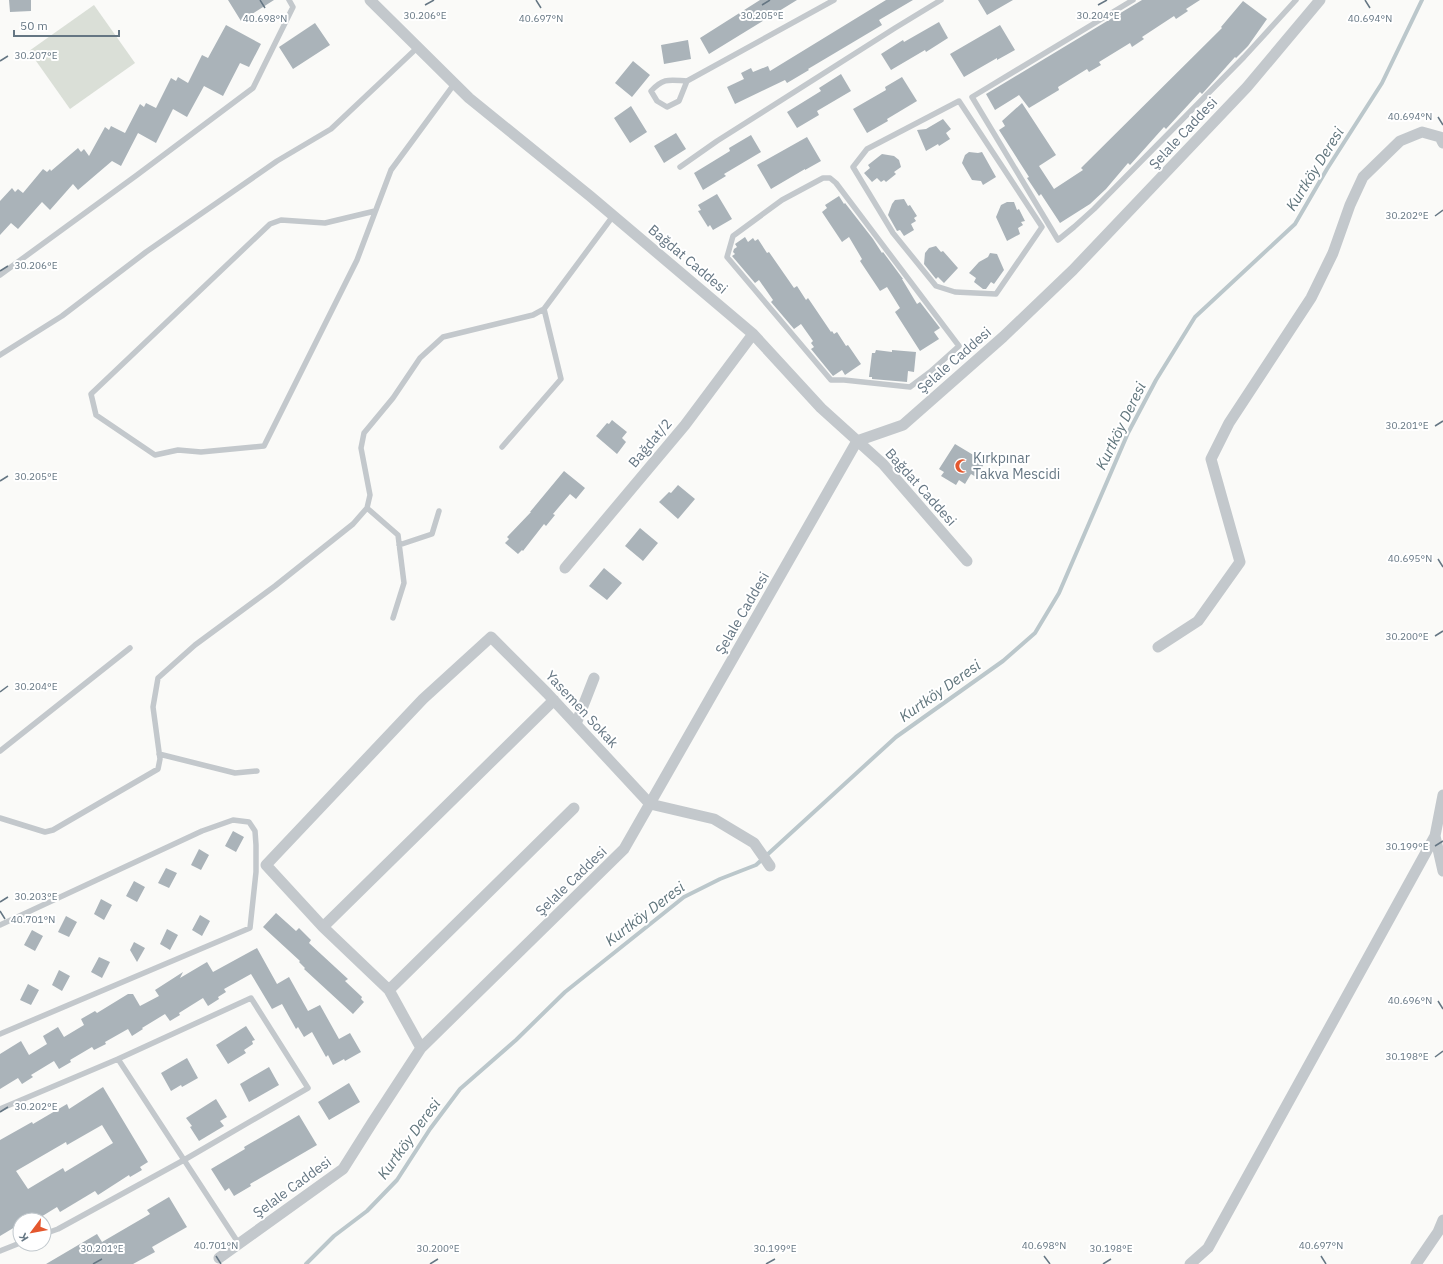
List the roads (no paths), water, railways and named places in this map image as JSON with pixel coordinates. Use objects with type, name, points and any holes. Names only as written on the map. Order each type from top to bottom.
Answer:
[{"type":"street","name":"Şelale Caddesi","points":[[219,1262],[239,1244],[343,1169],[421,1048],[624,849],[857,441],[903,425],[1004,338],[1073,270],[1247,87],[1320,0]]},
{"type":"street","name":"Bağdat Caddesi","points":[[374,1],[470,98],[753,334],[821,408],[883,464],[967,561]]},
{"type":"street","points":[[1158,647],[1198,621],[1240,562],[1211,459],[1228,423],[1311,298],[1333,253],[1350,205],[1363,177],[1400,141],[1422,132],[1440,137],[1443,143]]},
{"type":"street","name":"Bağdat/2","points":[[565,568],[685,425],[753,334]]},
{"type":"street","name":"Yasemen Sokak","points":[[323,927],[266,865],[423,699],[491,636],[554,700],[650,804]]},
{"type":"street","points":[[576,724],[594,678]]},
{"type":"street","points":[[421,1048],[390,990],[323,927],[554,700]]},
{"type":"street","points":[[1190,1264],[1208,1248],[1435,836],[1443,795]]},
{"type":"street","points":[[650,804],[714,819],[754,844],[770,866]]},
{"type":"street","points":[[390,990],[574,808]]},
{"type":"street","points":[[1435,836],[1443,871]]},
{"type":"street","points":[[1416,1264],[1438,1232],[1443,1220]]},
{"type":"lane","points":[[0,275],[253,88],[293,7],[289,0]]},
{"type":"lane","points":[[687,81],[679,102],[667,107],[657,101],[651,91],[656,85],[666,79],[687,81],[834,0]]},
{"type":"lane","points":[[680,167],[730,133],[941,0]]},
{"type":"lane","points":[[1133,0],[972,98],[1058,240],[1094,209],[1238,62],[1296,0]]},
{"type":"lane","points":[[0,355],[62,316],[146,252],[277,161],[331,129],[418,47]]},
{"type":"lane","points":[[375,211],[325,223],[281,220],[270,224],[91,394],[96,415],[155,455],[178,450],[201,452],[264,446],[357,260],[391,170],[455,83]]},
{"type":"lane","points":[[959,101],[1042,227],[996,294],[955,292],[936,286],[893,232],[853,167],[867,149],[959,101]]},
{"type":"lane","points":[[823,178],[830,178],[836,183],[881,240],[959,346],[930,372],[910,387],[831,380],[727,257],[733,236],[782,200],[823,178]]},
{"type":"lane","points":[[0,818],[45,832],[53,830],[158,769],[160,759],[153,707],[158,678],[195,645],[275,586],[353,524],[367,508],[370,495],[361,448],[364,433],[393,398],[420,358],[443,337],[533,315],[544,309],[613,216]]},
{"type":"lane","points":[[502,447],[561,379],[544,309]]},
{"type":"lane","points":[[367,508],[398,535],[404,583],[393,618]]},
{"type":"lane","points":[[399,545],[432,534],[439,511]]},
{"type":"lane","points":[[0,752],[130,648]]},
{"type":"lane","points":[[159,754],[235,774],[257,771]]},
{"type":"lane","points":[[0,925],[202,831],[233,820],[249,822],[255,831],[256,872],[250,928],[0,1034]]},
{"type":"lane","points":[[0,1109],[118,1059],[250,998],[308,1088],[184,1160],[52,1231]]},
{"type":"lane","points":[[118,1059],[239,1244]]},
{"type":"lane","points":[[0,1251],[12,1246]]},
{"type":"waterway","name":"Kurtköy Deresi","points":[[306,1264],[334,1236],[367,1211],[397,1180],[430,1129],[460,1089],[516,1040],[565,992],[684,897],[720,879],[756,865],[896,737],[1003,661],[1035,633],[1059,593],[1128,433],[1156,380],[1195,317],[1295,224],[1327,169],[1382,83],[1422,0]]},
{"type":"place","name":"Kırkpınar Takva Mescidi","points":[[962,466]]}]
